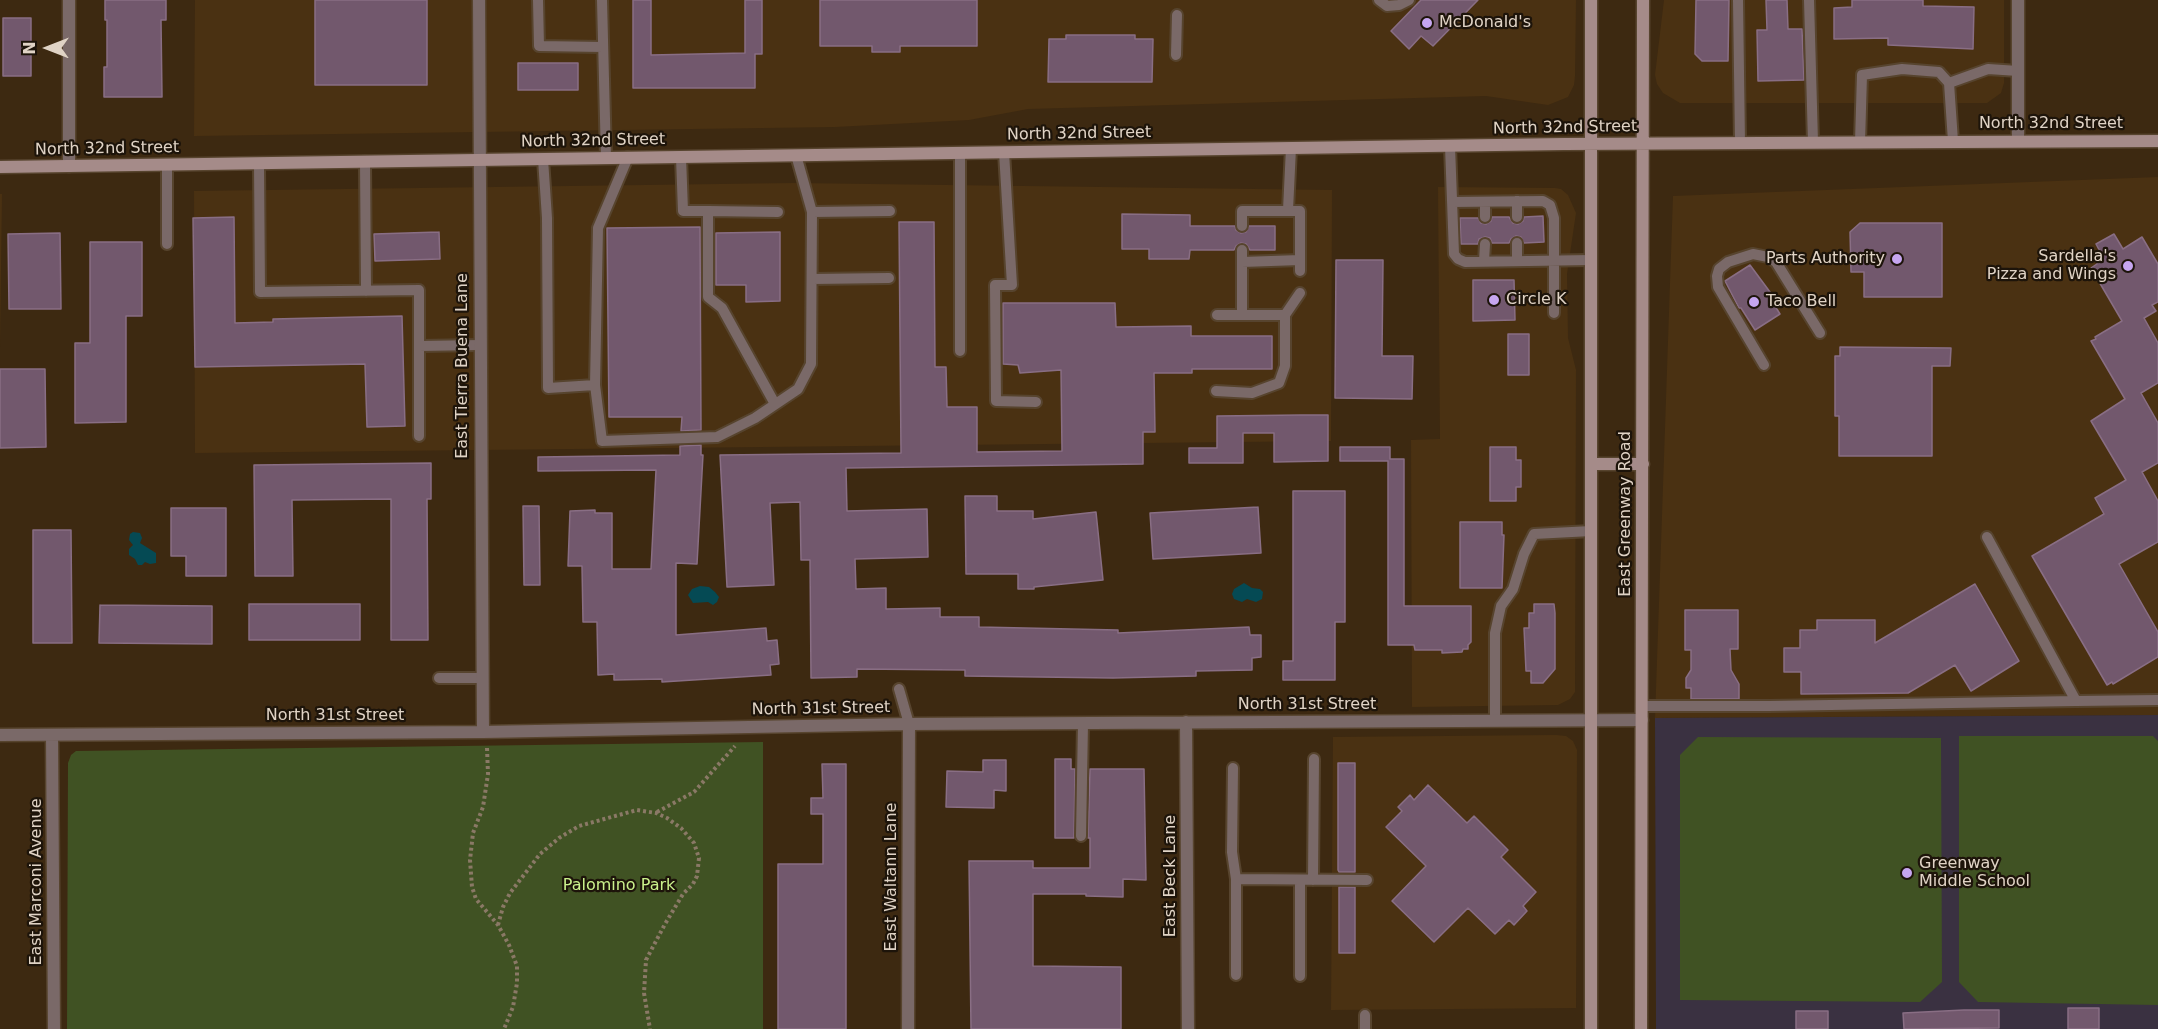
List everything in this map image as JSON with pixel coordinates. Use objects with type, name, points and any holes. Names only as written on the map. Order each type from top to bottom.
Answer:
[{"type":"main road","points":[[1591,0],[1591,1029]]},
{"type":"main road","name":"East Greenway Road","points":[[1641,1029],[1643,0]]},
{"type":"main road","name":"North 32nd Street","points":[[0,167],[1642,143],[2158,141]]},
{"type":"main road","points":[[1591,464],[1642,464]]},
{"type":"street","points":[[69,0],[69,166]]},
{"type":"street","name":"East Tierra Buena Lane","points":[[479,0],[483,732]]},
{"type":"street","points":[[2018,0],[2018,141]]},
{"type":"street","name":"North 31st Street","points":[[0,735],[483,732],[909,724],[1642,720]]},
{"type":"street","name":"East Beck Lane","points":[[1186,722],[1188,1029]]},
{"type":"street","name":"East Waltann Lane","points":[[908,1029],[909,724]]},
{"type":"street","name":"East Marconi Avenue","points":[[52,735],[54,1029]]},
{"type":"lane","points":[[538,0],[539,46],[603,47]]},
{"type":"lane","points":[[602,0],[606,158]]},
{"type":"lane","points":[[1379,0],[1387,6],[1400,5],[1409,0]]},
{"type":"lane","points":[[1738,0],[1740,143]]},
{"type":"lane","points":[[1809,0],[1813,142]]},
{"type":"lane","points":[[1176,56],[1177,15]]},
{"type":"lane","points":[[1860,142],[1862,75],[1902,69],[1939,72],[1949,83],[1953,141]]},
{"type":"lane","points":[[1949,83],[1988,69],[2018,71]]},
{"type":"lane","points":[[1450,146],[1454,254],[1458,259],[1465,262],[1591,260]]},
{"type":"lane","points":[[1288,210],[1291,148]]},
{"type":"lane","points":[[1004,152],[1012,285],[996,285],[996,401],[1036,402]]},
{"type":"lane","points":[[960,153],[960,351]]},
{"type":"lane","points":[[628,157],[598,228],[595,385],[602,441],[717,437],[755,418],[798,389],[811,364],[812,212],[796,155]]},
{"type":"lane","points":[[681,157],[682,211],[778,212]]},
{"type":"lane","points":[[543,159],[547,218],[548,388],[595,385]]},
{"type":"lane","points":[[364,161],[366,291]]},
{"type":"lane","points":[[259,163],[260,292],[419,290],[419,436]]},
{"type":"lane","points":[[167,164],[167,243]]},
{"type":"lane","points":[[1516,201],[1517,217]]},
{"type":"lane","points":[[1452,202],[1543,201],[1550,204],[1554,218],[1554,313]]},
{"type":"lane","points":[[1485,202],[1485,217]]},
{"type":"lane","points":[[708,211],[708,297],[722,308],[775,404]]},
{"type":"lane","points":[[812,212],[890,211]]},
{"type":"lane","points":[[1242,226],[1242,211],[1300,211],[1300,266],[1242,262]]},
{"type":"lane","points":[[1517,243],[1517,261]]},
{"type":"lane","points":[[1484,261],[1485,244]]},
{"type":"lane","points":[[1242,250],[1242,315]]},
{"type":"lane","points":[[1764,365],[1718,287],[1716,276],[1719,269],[1728,262],[1753,254],[1776,262],[1820,333]]},
{"type":"lane","points":[[812,279],[889,278]]},
{"type":"lane","points":[[1216,391],[1252,393],[1280,382],[1286,366],[1284,315],[1300,293]]},
{"type":"lane","points":[[1217,315],[1284,315]]},
{"type":"lane","points":[[419,346],[480,345]]},
{"type":"lane","points":[[1496,720],[1495,633],[1501,606],[1513,589],[1524,554],[1534,534],[1591,531]]},
{"type":"lane","points":[[1987,537],[2076,701]]},
{"type":"lane","points":[[439,678],[482,678]]},
{"type":"lane","points":[[899,689],[909,724]]},
{"type":"lane","points":[[1642,706],[2158,700]]},
{"type":"lane","points":[[1082,836],[1083,723]]},
{"type":"lane","points":[[1313,880],[1314,759]]},
{"type":"lane","points":[[1233,768],[1232,852],[1236,879],[1236,975]]},
{"type":"lane","points":[[1236,879],[1367,880]]},
{"type":"lane","points":[[1300,880],[1300,976]]},
{"type":"lane","points":[[1365,1015],[1365,1029]]},
{"type":"path","points":[[656,813],[694,792],[735,746]]},
{"type":"path","points":[[487,748],[488,774],[485,796],[473,833],[470,860],[472,887],[476,899],[498,925],[517,966],[513,1006],[504,1029]]},
{"type":"path","points":[[498,925],[510,893],[540,854],[559,838],[579,826],[637,810],[656,813],[681,828],[694,843],[699,858],[697,876],[669,916],[646,960],[644,993],[650,1029]]},
{"type":"shaded area","points":[[195,0],[1576,0],[1575,76],[1574,85],[1568,97],[1548,105],[1486,96],[1028,109],[969,120],[835,127],[194,136]]},
{"type":"shaded area","points":[[1664,0],[2004,0],[2004,83],[2001,93],[1987,103],[1680,103],[1663,93],[1657,84],[1655,75]]},
{"type":"shaded area","points":[[2158,177],[2158,715],[1655,718],[1673,196]]},
{"type":"shaded area","points":[[794,183],[1332,190],[1331,441],[195,453],[194,191]]},
{"type":"shaded area","points":[[1438,187],[1561,189],[1568,195],[1576,213],[1567,274],[1568,338],[1576,370],[1575,692],[1570,699],[1558,705],[1412,707],[1411,440],[1440,439]]},
{"type":"shaded area","points":[[0,194],[2,194],[0,347]]},
{"type":"shaded area","name":"Greenway Middle School","points":[[2158,715],[2158,1029],[1656,1029],[1655,718]]},
{"type":"shaded area","points":[[1566,736],[1573,741],[1577,750],[1576,1008],[1331,1010],[1333,737]]},
{"type":"green space","points":[[1959,736],[2153,736],[2158,741],[2158,1005],[1978,1002],[1959,982]]},
{"type":"green space","points":[[1698,737],[1941,738],[1942,982],[1920,1002],[1680,1000],[1680,755]]},
{"type":"green space","name":"Palomino Park","points":[[763,742],[763,1029],[67,1029],[68,763],[71,755],[76,751]]},
{"type":"water","points":[[140,533],[142,538],[140,543],[156,553],[156,563],[145,562],[138,565],[129,555],[129,549],[133,545],[129,540],[130,534]]},
{"type":"water","points":[[1244,583],[1252,588],[1260,589],[1263,592],[1262,599],[1256,602],[1247,599],[1242,602],[1234,599],[1232,594],[1234,589]]},
{"type":"water","points":[[700,586],[709,587],[715,592],[719,597],[717,602],[713,605],[708,602],[693,603],[688,595],[692,589]]},
{"type":"building","points":[[105,0],[166,0],[166,20],[161,20],[162,97],[104,97],[104,67],[107,67]]},
{"type":"building","points":[[315,0],[427,0],[427,85],[315,85]]},
{"type":"building","points":[[633,0],[651,0],[651,55],[745,53],[745,0],[762,0],[762,54],[755,54],[755,88],[633,88]]},
{"type":"building","points":[[820,0],[977,0],[977,46],[900,46],[900,52],[872,52],[872,46],[820,46]]},
{"type":"building","name":"McDonald's","points":[[1421,0],[1478,0],[1433,46],[1421,36],[1409,49],[1391,31]]},
{"type":"building","points":[[1696,0],[1729,0],[1728,61],[1702,61],[1695,54]]},
{"type":"building","points":[[1766,0],[1787,0],[1788,29],[1802,29],[1804,80],[1758,81],[1757,30],[1767,30]]},
{"type":"building","points":[[1852,0],[1923,0],[1923,6],[1974,7],[1973,49],[1888,45],[1888,38],[1834,39],[1834,8],[1852,7]]},
{"type":"building","points":[[3,18],[31,18],[31,76],[3,76]]},
{"type":"building","points":[[1066,35],[1135,35],[1135,39],[1153,39],[1152,82],[1048,82],[1049,39],[1066,39]]},
{"type":"building","points":[[518,63],[578,63],[578,90],[518,90]]},
{"type":"building","points":[[1122,214],[1190,215],[1190,226],[1235,226],[1236,230],[1241,233],[1246,232],[1249,226],[1275,226],[1275,250],[1250,250],[1246,244],[1241,243],[1234,250],[1190,250],[1189,259],[1149,259],[1149,249],[1122,249]]},
{"type":"building","points":[[1543,216],[1544,242],[1524,243],[1521,237],[1516,236],[1509,243],[1492,243],[1490,238],[1485,237],[1479,239],[1478,244],[1461,244],[1460,218],[1478,218],[1481,223],[1486,224],[1491,221],[1492,217],[1509,217],[1513,223],[1518,224],[1523,221],[1524,217]]},
{"type":"building","points":[[234,217],[235,323],[273,322],[273,319],[402,316],[405,426],[367,427],[365,364],[195,367],[193,218]]},
{"type":"building","points":[[899,222],[934,222],[935,367],[946,367],[947,407],[977,407],[977,452],[1062,451],[1061,370],[1020,373],[1018,365],[1003,364],[1003,303],[1115,303],[1116,327],[1191,326],[1191,336],[1272,336],[1272,369],[1192,369],[1192,373],[1154,373],[1155,432],[1143,432],[1143,464],[846,468],[847,511],[927,509],[928,557],[855,559],[856,589],[886,588],[886,609],[940,608],[940,617],[979,617],[979,627],[1118,630],[1118,633],[1249,627],[1250,635],[1261,635],[1261,657],[1252,658],[1252,670],[1196,671],[1196,676],[1113,678],[965,676],[965,670],[857,669],[857,677],[811,678],[810,560],[801,560],[800,502],[770,503],[774,585],[727,587],[720,455],[901,453]]},
{"type":"building","name":"Parts Authority","points":[[1860,223],[1942,223],[1942,297],[1864,297],[1864,272],[1851,272],[1850,232]]},
{"type":"building","points":[[700,227],[701,430],[681,431],[682,417],[609,417],[607,228]]},
{"type":"building","points":[[439,232],[440,259],[375,261],[374,234]]},
{"type":"building","points":[[780,232],[780,301],[746,302],[746,285],[716,285],[716,233]]},
{"type":"building","points":[[60,233],[61,309],[9,309],[8,234]]},
{"type":"building","points":[[2114,234],[2123,249],[2142,237],[2158,264],[2158,302],[2152,305],[2156,311],[2144,318],[2158,343],[2158,383],[2141,393],[2158,423],[2158,463],[2142,472],[2158,501],[2158,542],[2119,564],[2158,632],[2158,657],[2113,684],[2112,682],[2107,685],[2032,556],[2104,514],[2095,498],[2126,480],[2091,421],[2125,399],[2091,341],[2122,321],[2091,268],[2104,259],[2096,244]]},
{"type":"building","points":[[90,242],[142,242],[142,316],[126,316],[126,422],[75,423],[75,343],[90,343]]},
{"type":"building","points":[[1336,260],[1383,260],[1382,356],[1413,356],[1412,399],[1335,398]]},
{"type":"building","name":"Taco Bell","points":[[1750,265],[1770,292],[1767,293],[1780,314],[1755,330],[1739,308],[1725,281]]},
{"type":"building","name":"Circle K","points":[[1473,280],[1514,280],[1515,320],[1473,321]]},
{"type":"building","points":[[1508,334],[1529,334],[1529,375],[1508,375]]},
{"type":"building","points":[[1840,347],[1951,348],[1950,366],[1932,366],[1932,456],[1839,456],[1839,416],[1835,416],[1835,356],[1840,356]]},
{"type":"building","points":[[0,369],[45,369],[46,447],[0,448]]},
{"type":"building","points":[[1328,415],[1328,461],[1274,462],[1274,433],[1243,433],[1243,463],[1189,463],[1189,448],[1217,448],[1217,416]]},
{"type":"building","points":[[701,445],[701,455],[703,455],[697,564],[676,563],[676,635],[766,628],[767,641],[777,640],[779,664],[770,665],[771,675],[662,682],[662,679],[614,680],[614,674],[598,675],[597,622],[583,622],[582,566],[568,566],[570,511],[595,510],[595,513],[612,513],[612,569],[651,569],[656,470],[538,471],[538,457],[680,455],[680,446]]},
{"type":"building","points":[[1340,447],[1390,447],[1390,459],[1404,459],[1404,606],[1471,606],[1471,642],[1468,649],[1463,649],[1462,652],[1442,653],[1442,650],[1415,650],[1414,645],[1388,645],[1388,461],[1340,461]]},
{"type":"building","points":[[1490,447],[1516,447],[1516,460],[1521,460],[1521,487],[1516,487],[1516,501],[1490,501]]},
{"type":"building","points":[[431,463],[431,499],[427,499],[428,640],[391,640],[391,499],[292,500],[293,576],[255,576],[254,465]]},
{"type":"building","points":[[1293,491],[1345,491],[1345,622],[1335,622],[1335,680],[1283,680],[1283,661],[1293,661]]},
{"type":"building","points":[[965,496],[997,496],[997,511],[1033,511],[1033,519],[1096,512],[1103,580],[1018,589],[1018,574],[966,574]]},
{"type":"building","points":[[523,506],[539,506],[540,585],[524,585]]},
{"type":"building","points":[[1258,507],[1261,553],[1153,559],[1150,513]]},
{"type":"building","points":[[171,508],[226,508],[226,576],[186,576],[186,556],[171,556]]},
{"type":"building","points":[[1460,522],[1502,522],[1502,535],[1504,535],[1502,588],[1460,588]]},
{"type":"building","points":[[33,530],[71,530],[72,643],[33,643]]},
{"type":"building","points":[[1975,584],[2019,661],[1971,691],[1955,665],[1908,693],[1801,694],[1801,672],[1784,672],[1784,648],[1800,648],[1800,630],[1817,630],[1817,620],[1875,620],[1875,643]]},
{"type":"building","points":[[249,604],[360,604],[360,640],[249,640]]},
{"type":"building","points":[[1534,604],[1554,604],[1555,669],[1543,683],[1531,683],[1531,671],[1526,671],[1524,628],[1529,628],[1529,613],[1534,613]]},
{"type":"building","points":[[100,605],[212,606],[212,644],[99,643]]},
{"type":"building","points":[[1685,610],[1738,610],[1738,649],[1730,649],[1731,670],[1739,684],[1739,699],[1691,699],[1691,688],[1686,688],[1686,678],[1691,670],[1691,650],[1685,650]]},
{"type":"building","points":[[1055,759],[1071,759],[1071,769],[1075,769],[1074,838],[1055,838]]},
{"type":"building","points":[[983,760],[1006,760],[1006,791],[994,790],[994,808],[946,807],[947,771],[983,772]]},
{"type":"building","points":[[1338,763],[1355,763],[1355,872],[1339,872],[1338,870]]},
{"type":"building","points":[[822,764],[846,764],[846,1029],[778,1029],[778,864],[823,864],[823,814],[811,814],[811,798],[823,798]]},
{"type":"building","points":[[1090,769],[1144,769],[1146,880],[1123,879],[1123,897],[1033,894],[1033,966],[1121,967],[1121,1029],[971,1029],[969,861],[1033,861],[1033,868],[1090,868],[1090,838],[1088,838]]},
{"type":"building","points":[[1428,785],[1467,823],[1474,816],[1508,850],[1501,857],[1536,892],[1523,906],[1527,911],[1514,925],[1509,920],[1495,934],[1468,908],[1434,942],[1392,901],[1426,866],[1386,827],[1402,811],[1398,807],[1410,795],[1414,800]]},
{"type":"building","points":[[1339,887],[1355,887],[1355,953],[1339,953]]},
{"type":"building","points":[[2068,1008],[2099,1008],[2099,1029],[2068,1029]]},
{"type":"building","points":[[1999,1010],[1999,1028],[1904,1029],[1903,1013]]},
{"type":"building","points":[[1796,1011],[1828,1011],[1828,1029],[1796,1029]]},
{"type":"place","name":"McDonald's","points":[[1427,23]]},
{"type":"place","name":"Parts Authority","points":[[1897,259]]},
{"type":"place","name":"Sardella's Pizza and Wings","points":[[2128,266]]},
{"type":"place","name":"Circle K","points":[[1494,300]]},
{"type":"place","name":"Taco Bell","points":[[1754,302]]},
{"type":"place","name":"Greenway Middle School","points":[[1907,873]]}]
